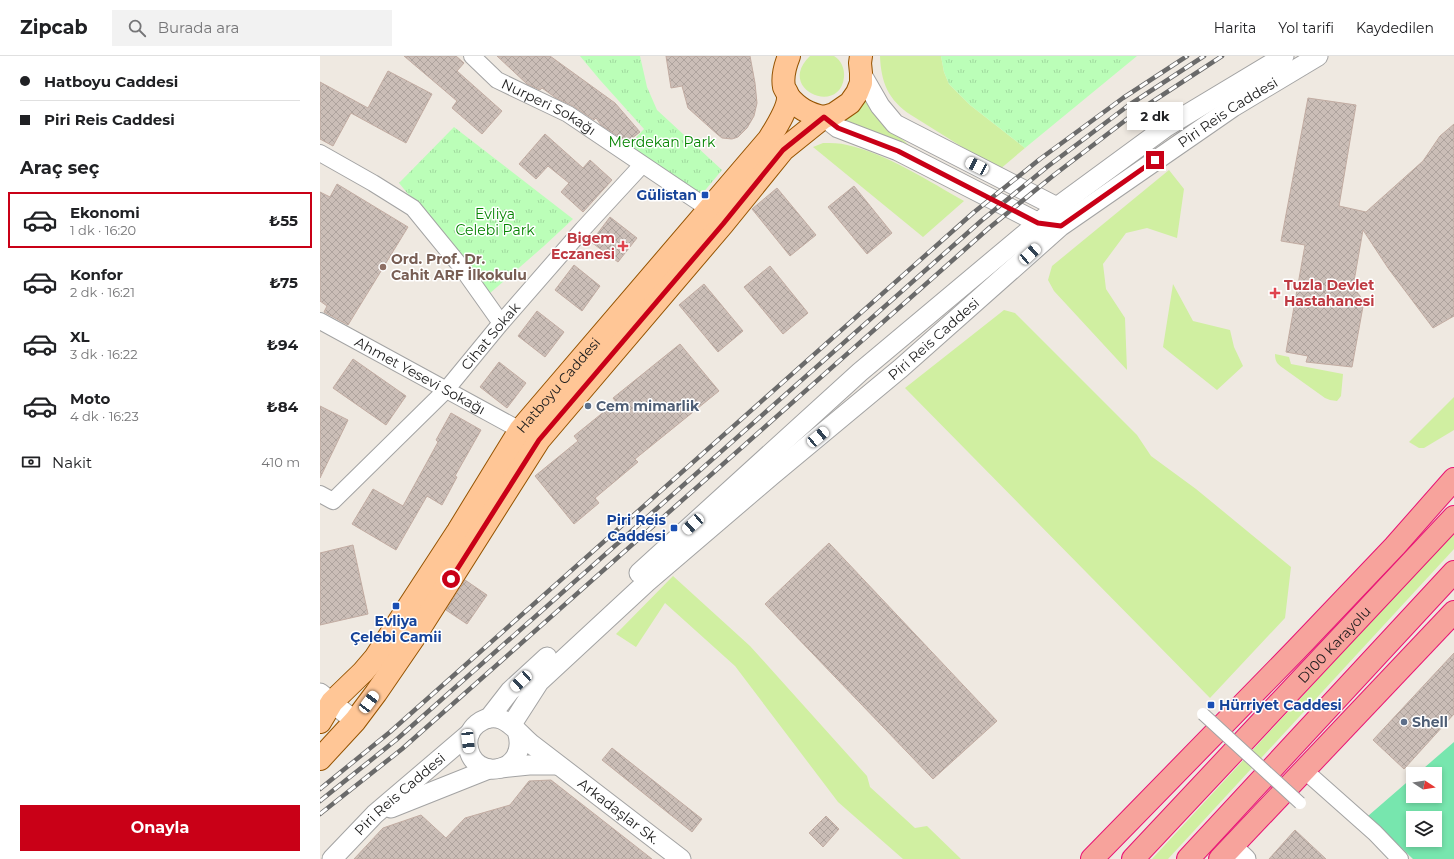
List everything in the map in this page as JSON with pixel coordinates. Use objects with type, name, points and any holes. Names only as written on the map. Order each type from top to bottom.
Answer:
[{"type":"highway","points":[[1092,859],[1296,650],[1395,546],[1454,479]]},
{"type":"highway","name":"D100 Karayolu","points":[[1133,859],[1454,517]]},
{"type":"highway","points":[[1188,859],[1454,572]]},
{"type":"highway","points":[[1232,855],[1304,770],[1454,612]]},
{"type":"main road","name":"Hatboyu Caddesi","points":[[320,759],[355,721],[376,693],[413,639],[539,440],[723,224],[783,150],[824,117],[834,114],[850,103],[858,93],[861,83],[860,62]]},
{"type":"main road","name":"Hatboyu Caddesi","points":[[320,722],[326,697],[363,672],[375,658],[458,531],[520,430],[769,140],[784,110],[784,71]]},
{"type":"main road","points":[[784,71],[795,104],[813,115],[824,117]]},
{"type":"street","name":"Nurperi Sokağı","points":[[472,56],[497,80],[568,114],[709,209]]},
{"type":"street","name":"Piri Reis Caddesi","points":[[489,718],[510,691],[854,377],[1057,207],[1166,127],[1284,56]]},
{"type":"street","name":"Piri Reis Caddesi","points":[[514,728],[539,682],[647,582],[901,368],[1061,226],[1233,107],[1318,56]]},
{"type":"street","points":[[824,117],[838,128],[898,151],[1038,223],[1061,226],[1057,207],[895,124],[880,106],[860,62]]},
{"type":"street","points":[[320,153],[413,208],[462,268],[501,323]]},
{"type":"street","name":"Cihat Sokak","points":[[326,497],[446,390],[501,323],[583,229],[642,165]]},
{"type":"street","name":"Ahmet Yesevi Sokağı","points":[[320,321],[520,430]]},
{"type":"street","points":[[326,697],[355,721]]},
{"type":"street","points":[[1203,714],[1300,803]]},
{"type":"street","points":[[375,814],[423,794],[495,769],[508,765],[518,754],[519,738],[514,728],[505,720],[497,718],[481,720],[474,726],[468,741],[468,750],[477,764],[495,769],[529,765],[557,765]]},
{"type":"street","name":"Arkadaşlar Sk.","points":[[514,728],[557,765],[681,859]]},
{"type":"street","name":"Piri Reis Caddesi","points":[[332,859],[375,814],[470,733]]},
{"type":"street","points":[[1304,770],[1375,833],[1400,859]]},
{"type":"green space","name":"Merdekan Park","points":[[580,56],[640,56],[647,87],[657,110],[722,170],[702,194],[628,146],[644,129]]},
{"type":"green space","points":[[810,56],[834,56],[841,62],[844,77],[840,89],[832,95],[822,97],[812,94],[804,88],[800,79],[801,68]]},
{"type":"green space","points":[[880,56],[941,56],[944,72],[949,84],[970,105],[1025,148],[999,170],[911,115],[891,97],[887,90],[882,74]]},
{"type":"green space","points":[[941,56],[1137,56],[1025,148],[970,105],[949,84],[944,72]]},
{"type":"green space","points":[[868,97],[895,133],[911,147],[844,120],[857,113]]},
{"type":"green space","name":"Evliya Celebi Park","points":[[454,127],[573,219],[489,294],[399,183]]},
{"type":"green space","points":[[823,143],[844,144],[877,154],[964,201],[923,237],[813,147]]},
{"type":"green space","points":[[1169,170],[1184,189],[1177,238],[1147,228],[1126,233],[1103,264],[1106,289],[1125,318],[1127,370],[1054,291],[1048,280],[1052,266]]},
{"type":"green space","points":[[1173,284],[1193,321],[1230,330],[1234,347],[1243,366],[1217,390],[1163,347]]},
{"type":"green space","points":[[1004,310],[1015,313],[1137,435],[1151,456],[1196,489],[1291,567],[1285,618],[1210,698],[905,388]]},
{"type":"green space","points":[[1275,354],[1289,357],[1291,364],[1343,374],[1341,396],[1337,401],[1325,398],[1279,365]]},
{"type":"green space","points":[[1454,397],[1454,430],[1424,448],[1419,448],[1409,442]]},
{"type":"green space","points":[[1454,532],[1454,549],[1168,859],[1152,859]]},
{"type":"green space","points":[[673,576],[750,646],[867,776],[870,787],[915,828],[927,826],[961,859],[903,859],[838,802],[735,666],[665,603],[636,647],[616,634]]},
{"type":"green space","points":[[1454,742],[1454,859],[1413,859],[1368,816],[1406,783],[1406,803],[1442,803],[1442,767],[1425,767]]},
{"type":"building","points":[[404,56],[456,56],[464,63],[457,71],[502,111],[482,134],[452,108],[457,101]]},
{"type":"building","points":[[497,56],[550,56],[615,103],[640,132],[627,142],[601,125],[596,118],[594,120],[542,88],[540,90],[527,84]]},
{"type":"building","points":[[666,56],[750,56],[757,103],[754,116],[747,128],[738,137],[732,139],[722,138],[688,108],[682,86],[671,88]]},
{"type":"building","points":[[388,71],[432,94],[406,143],[351,113],[333,146],[320,139],[320,82],[368,108]]},
{"type":"building","points":[[1308,98],[1356,105],[1339,206],[1366,212],[1423,161],[1440,136],[1454,124],[1454,316],[1433,328],[1388,268],[1363,230],[1353,287],[1364,301],[1352,367],[1306,362],[1308,356],[1286,352],[1305,245],[1281,241]]},
{"type":"building","points":[[545,134],[583,168],[590,160],[612,180],[583,212],[561,192],[569,183],[548,166],[536,179],[519,164]]},
{"type":"building","points":[[337,184],[408,227],[348,325],[324,312],[327,306],[320,301],[320,192],[330,197]]},
{"type":"building","points":[[854,186],[892,233],[867,254],[828,207]]},
{"type":"building","points":[[777,188],[816,235],[790,256],[752,209]]},
{"type":"building","points":[[610,217],[637,238],[618,262],[591,242]]},
{"type":"building","points":[[574,265],[600,286],[582,311],[555,290]]},
{"type":"building","points":[[770,266],[808,313],[783,334],[744,287]]},
{"type":"building","points":[[704,284],[743,331],[718,352],[679,305]]},
{"type":"building","points":[[537,311],[564,332],[545,357],[518,336]]},
{"type":"building","points":[[680,344],[719,391],[635,459],[638,462],[595,498],[599,503],[574,524],[535,476],[578,441],[574,436],[616,402],[613,398]]},
{"type":"building","points":[[353,359],[406,396],[386,425],[333,388]]},
{"type":"building","points":[[499,362],[526,383],[507,408],[480,387]]},
{"type":"building","points":[[320,406],[348,420],[320,478]]},
{"type":"building","points":[[451,413],[481,430],[455,476],[457,477],[442,505],[427,496],[396,550],[352,524],[373,489],[403,506],[438,442],[436,440]]},
{"type":"building","points":[[829,543],[997,721],[933,779],[765,604]]},
{"type":"building","points":[[353,545],[368,614],[320,625],[320,553]]},
{"type":"building","points":[[465,580],[487,595],[467,624],[446,610]]},
{"type":"building","points":[[1454,653],[1454,714],[1404,769],[1373,740]]},
{"type":"building","points":[[612,748],[702,819],[692,832],[602,760]]},
{"type":"building","points":[[551,780],[652,859],[354,859],[383,828],[421,815],[446,838],[465,818],[510,805],[529,781]]},
{"type":"building","points":[[826,816],[839,829],[823,847],[809,833]]},
{"type":"building","points":[[1295,830],[1326,859],[1269,859]]},
{"type":"railway","points":[[320,789],[390,732],[973,213],[1040,159],[1123,98],[1187,56]]},
{"type":"railway","points":[[320,801],[396,740],[981,221],[1047,167],[1129,105],[1204,56]]},
{"type":"railway","points":[[320,814],[402,749],[989,228],[1054,175],[1135,113],[1222,56]]},
{"type":"place","name":"Gülistan","points":[[705,195]]},
{"type":"place","name":"Bigem Eczanesi","points":[[623,246]]},
{"type":"place","name":"Ord. Prof. Dr. Cahit ARF İlkokulu","points":[[383,267]]},
{"type":"place","name":"Tuzla Devlet Hastahanesi","points":[[1275,293]]},
{"type":"place","name":"Cem mimarlik","points":[[588,406]]},
{"type":"place","name":"Piri Reis Caddesi","points":[[674,528]]},
{"type":"place","name":"Evliya Çelebi Camii","points":[[396,606]]},
{"type":"place","name":"Hürriyet Caddesi","points":[[1211,705]]},
{"type":"place","name":"Shell","points":[[1404,722]]},
{"type":"route","points":[[451,579],[539,440],[723,224],[783,150],[824,117],[838,128],[898,151],[1038,223],[1061,226],[1155,160]]}]
